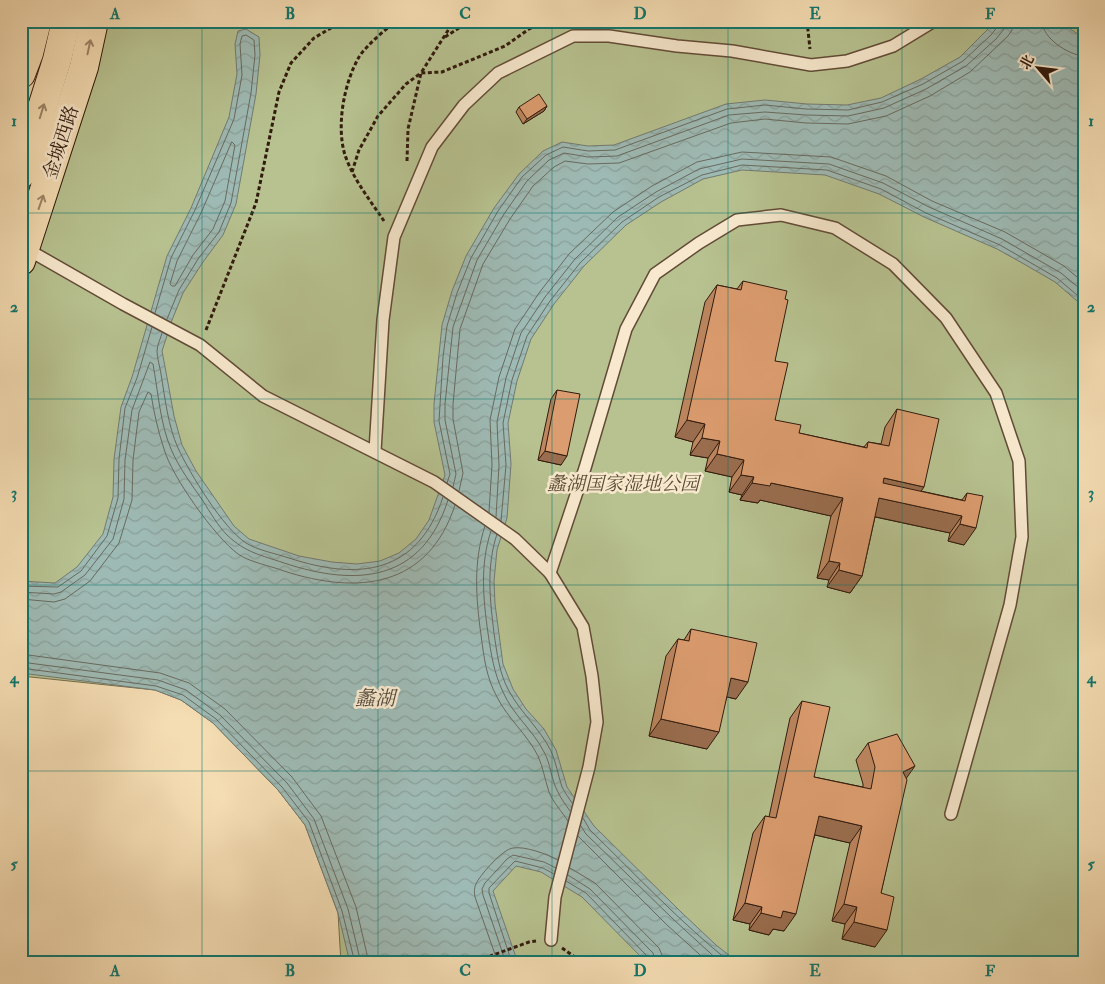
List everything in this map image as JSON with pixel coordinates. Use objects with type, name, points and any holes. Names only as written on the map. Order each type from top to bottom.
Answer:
[{"type":"main road","points":[[21,74],[29,53],[37,21]]},
{"type":"main road","points":[[21,174],[57,60],[66,21]]},
{"type":"main road","name":"金城西路","points":[[22,255],[82,76],[94,21]]},
{"type":"lane","points":[[375,451],[383,320],[394,237],[432,147],[464,105],[498,73],[573,36],[609,36],[678,46],[732,51],[811,64],[847,61],[893,46],[934,21]]},
{"type":"lane","points":[[550,572],[586,468],[626,329],[655,274],[699,243],[738,220],[781,215],[835,228],[893,264],[946,318],[996,393],[1019,461],[1022,536],[1010,605],[951,814]]},
{"type":"lane","points":[[22,255],[123,304],[200,345],[263,396],[434,482],[515,539],[550,572],[582,627],[592,676],[597,722],[589,767],[555,897],[551,940]]},
{"type":"path","points":[[200,345],[256,203],[279,92],[291,63],[314,38],[343,21]]},
{"type":"path","points":[[394,237],[352,172],[344,152],[340,117],[348,84],[359,56],[389,26],[398,21]]},
{"type":"path","points":[[415,185],[408,161],[408,129],[421,73],[454,21]]},
{"type":"path","points":[[444,37],[470,21]]},
{"type":"path","points":[[352,172],[358,150],[378,116],[406,84],[421,73],[442,72],[505,46],[528,29],[546,21]]},
{"type":"path","points":[[807,21],[811,64]]},
{"type":"path","points":[[551,940],[579,962]]},
{"type":"path","points":[[471,963],[529,942]]},
{"type":"green space","name":"蠡湖国家湿地公园","points":[[104,21],[1084,21],[1084,963],[341,963],[338,913],[305,825],[278,790],[213,723],[181,700],[155,690],[21,676],[21,266]]},
{"type":"water","name":"蠡湖","points":[[996,21],[1058,21],[1084,38],[1084,307],[1055,282],[997,249],[924,217],[879,194],[825,175],[742,170],[703,179],[661,202],[626,225],[584,266],[554,304],[531,339],[517,381],[508,423],[511,464],[507,518],[497,550],[494,581],[503,664],[513,689],[526,709],[544,729],[556,750],[567,787],[594,826],[680,911],[716,945],[739,963],[647,963],[582,897],[541,872],[516,866],[493,891],[518,963],[350,963],[338,913],[305,825],[278,790],[213,723],[181,700],[155,690],[21,673],[21,581],[55,583],[77,567],[103,534],[113,497],[114,459],[121,407],[132,377],[167,256],[191,208],[229,117],[237,74],[235,44],[238,31],[246,29],[259,37],[260,55],[256,94],[236,204],[223,235],[183,293],[162,351],[174,416],[182,445],[196,471],[234,526],[249,539],[299,556],[357,564],[380,561],[399,553],[416,539],[429,520],[445,475],[434,422],[434,404],[442,325],[452,291],[466,256],[494,208],[519,174],[543,151],[562,142],[588,146],[614,145],[726,104],[765,100],[847,105],[881,98],[921,79],[960,57]]},
{"type":"building","points":[[539,94],[547,106],[527,119],[519,107]]},
{"type":"building","points":[[743,281],[787,291],[785,299],[788,300],[775,361],[788,363],[775,420],[801,425],[799,433],[867,448],[868,442],[889,446],[897,409],[939,419],[924,487],[884,478],[883,483],[965,501],[967,493],[983,496],[976,528],[960,524],[962,516],[879,498],[862,576],[839,570],[840,563],[829,561],[843,498],[771,483],[770,486],[752,483],[754,477],[741,475],[744,460],[717,454],[720,441],[702,438],[705,424],[687,420],[717,285],[741,290]]},
{"type":"building","points":[[557,390],[580,394],[567,456],[545,451]]},
{"type":"building","points":[[691,629],[757,643],[748,682],[731,678],[719,732],[661,719],[678,639],[689,641]]},
{"type":"building","points":[[802,701],[830,707],[814,777],[871,789],[875,767],[868,743],[897,734],[915,766],[903,772],[907,780],[881,893],[894,897],[887,930],[854,922],[857,907],[844,904],[862,826],[819,816],[796,914],[783,911],[781,918],[761,913],[762,907],[745,903],[765,816],[776,818]]}]
